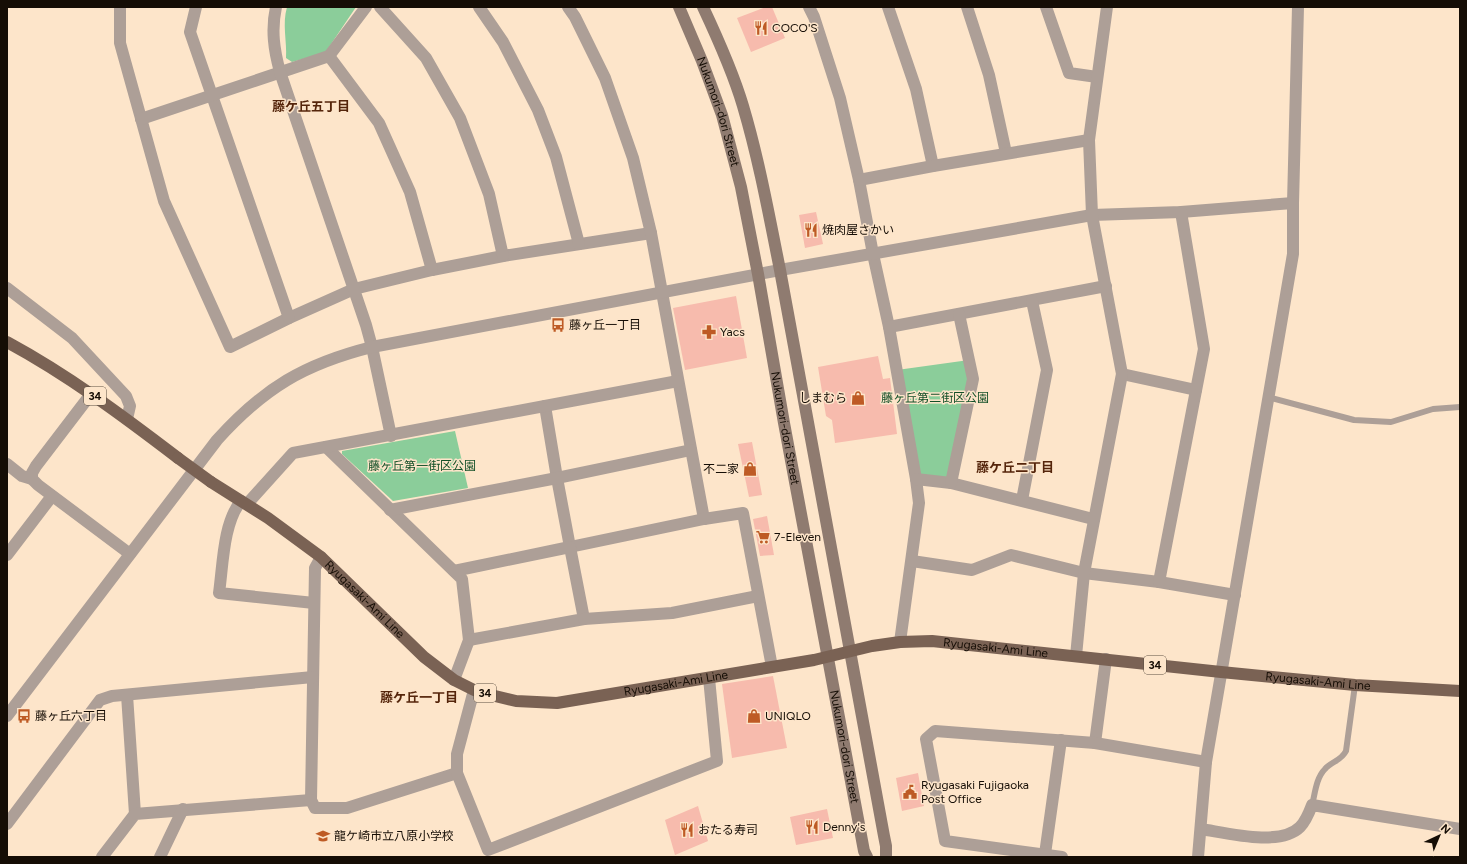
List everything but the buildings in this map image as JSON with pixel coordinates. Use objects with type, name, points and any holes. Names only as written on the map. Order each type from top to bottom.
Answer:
[{"type":"main road","name":"Nukumori-dori Street","points":[[679,7],[702,61],[722,115],[741,187],[864,851],[867,857]]},
{"type":"main road","name":"Nukumori-dori Street","points":[[703,7],[725,54],[743,105],[759,170],[780,270],[886,846],[886,857]]},
{"type":"main road","name":"Ryugasaki-Ami Line","points":[[7,342],[24,351],[91,394],[211,482],[244,502],[291,534],[321,557],[439,670],[454,680],[474,690],[516,701],[557,703],[772,667],[900,642],[932,641],[1355,685],[1460,690]]},
{"type":"street","points":[[120,7],[120,43],[164,202],[230,347],[289,318],[354,289],[432,270],[503,256],[651,233]]},
{"type":"street","points":[[196,7],[190,32],[289,318]]},
{"type":"street","points":[[276,7],[273,34],[275,53],[280,72],[366,325],[372,347],[390,436]]},
{"type":"street","points":[[141,119],[329,56],[366,7]]},
{"type":"street","points":[[380,7],[426,58],[460,118],[490,194],[503,256]]},
{"type":"street","points":[[479,7],[503,42],[538,110],[556,157],[579,244]]},
{"type":"street","points":[[568,7],[575,17],[605,78],[633,158],[651,233],[704,519]]},
{"type":"street","points":[[809,7],[814,17],[840,98],[859,180],[888,327],[920,503],[900,642]]},
{"type":"street","points":[[888,7],[916,89],[933,166]]},
{"type":"street","points":[[967,7],[989,75],[1006,153]]},
{"type":"street","points":[[1046,7],[1069,73],[1098,78]]},
{"type":"street","points":[[1076,656],[1084,573],[1093,519],[1122,374],[1092,215],[1089,140],[1107,7]]},
{"type":"street","points":[[1198,857],[1206,762],[1268,397],[1294,254],[1293,203],[1298,7]]},
{"type":"street","points":[[329,56],[379,123],[410,192],[432,270]]},
{"type":"street","points":[[859,180],[1006,153],[1089,140]]},
{"type":"street","points":[[7,716],[217,440],[243,413],[269,392],[292,376],[317,364],[350,352],[372,347],[758,274],[1092,215],[1181,212],[1293,203]]},
{"type":"street","points":[[1159,582],[1204,349],[1181,212]]},
{"type":"street","points":[[888,327],[1106,286]]},
{"type":"street","points":[[7,288],[72,338],[126,396],[130,406],[127,420]]},
{"type":"street","points":[[1022,500],[1047,370],[1032,301]]},
{"type":"street","points":[[951,482],[973,379],[959,314]]},
{"type":"street","points":[[1122,374],[1196,390]]},
{"type":"street","points":[[314,603],[219,593],[231,515],[293,454],[678,380]]},
{"type":"street","points":[[32,479],[32,473],[36,466],[91,394]]},
{"type":"street","points":[[546,406],[557,478],[584,619]]},
{"type":"street","points":[[326,447],[462,579],[469,640],[454,680]]},
{"type":"street","points":[[390,510],[557,478],[691,450]]},
{"type":"street","points":[[7,464],[22,476],[32,479],[52,496],[130,554]]},
{"type":"street","points":[[916,479],[951,482],[1093,519]]},
{"type":"street","points":[[7,555],[52,496]]},
{"type":"street","points":[[454,571],[704,519],[743,513],[772,667]]},
{"type":"street","points":[[912,561],[972,570],[1011,556],[1084,573],[1159,582],[1235,595]]},
{"type":"street","points":[[321,557],[315,568],[314,603],[311,800],[315,808],[347,808],[458,774]]},
{"type":"street","points":[[469,640],[584,619],[672,613],[758,596]]},
{"type":"street","points":[[1095,743],[1106,660]]},
{"type":"street","points":[[7,824],[11,809],[100,700],[112,696],[313,677]]},
{"type":"street","points":[[474,690],[457,754],[458,774],[488,850],[717,761],[709,678]]},
{"type":"street","points":[[102,857],[135,814],[127,695]]},
{"type":"street","points":[[1062,857],[945,841],[926,740],[935,731],[1061,740],[1095,743],[1206,762]]},
{"type":"street","points":[[1044,854],[1061,740]]},
{"type":"street","points":[[135,814],[311,800]]},
{"type":"street","points":[[1201,829],[1254,837],[1279,837],[1291,834],[1301,826],[1312,805],[1460,829]]},
{"type":"street","points":[[160,857],[183,809]]},
{"type":"lane","points":[[1268,397],[1354,420],[1391,422],[1433,409],[1460,407]]},
{"type":"lane","points":[[1312,805],[1319,778],[1323,770],[1340,760],[1346,751],[1351,705],[1355,685]]},
{"type":"green space","points":[[287,7],[356,7],[325,53],[292,62],[286,58],[285,20]]},
{"type":"green space","name":"藤ヶ丘第二街区公園","points":[[969,360],[973,379],[951,483],[916,479],[897,370]]},
{"type":"green space","name":"藤ヶ丘第一街区公園","points":[[455,431],[468,488],[393,501],[342,454],[342,451]]},
{"type":"place","name":"COCO'S","points":[[761,28]]},
{"type":"place","name":"焼肉屋さかい","points":[[811,230]]},
{"type":"place","name":"藤ヶ丘一丁目","points":[[558,325]]},
{"type":"place","name":"Yacs","points":[[709,332]]},
{"type":"place","name":"しまむら","points":[[858,398]]},
{"type":"place","name":"不二家","points":[[750,469]]},
{"type":"place","name":"7-Eleven","points":[[763,537]]},
{"type":"place","name":"藤ヶ丘六丁目","points":[[24,716]]},
{"type":"place","name":"UNIQLO","points":[[754,716]]},
{"type":"place","name":"Ryugasaki Fujigaoka Post Office","points":[[910,792]]},
{"type":"place","name":"Denny's","points":[[812,827]]},
{"type":"place","name":"おたる寿司","points":[[687,830]]},
{"type":"place","name":"龍ケ崎市立八原小学校","points":[[323,836]]},
{"type":"district","name":"藤ケ丘五丁目","points":[[311,106]]},
{"type":"district","name":"藤ケ丘二丁目","points":[[1015,467]]},
{"type":"district","name":"藤ケ丘一丁目","points":[[419,697]]}]
